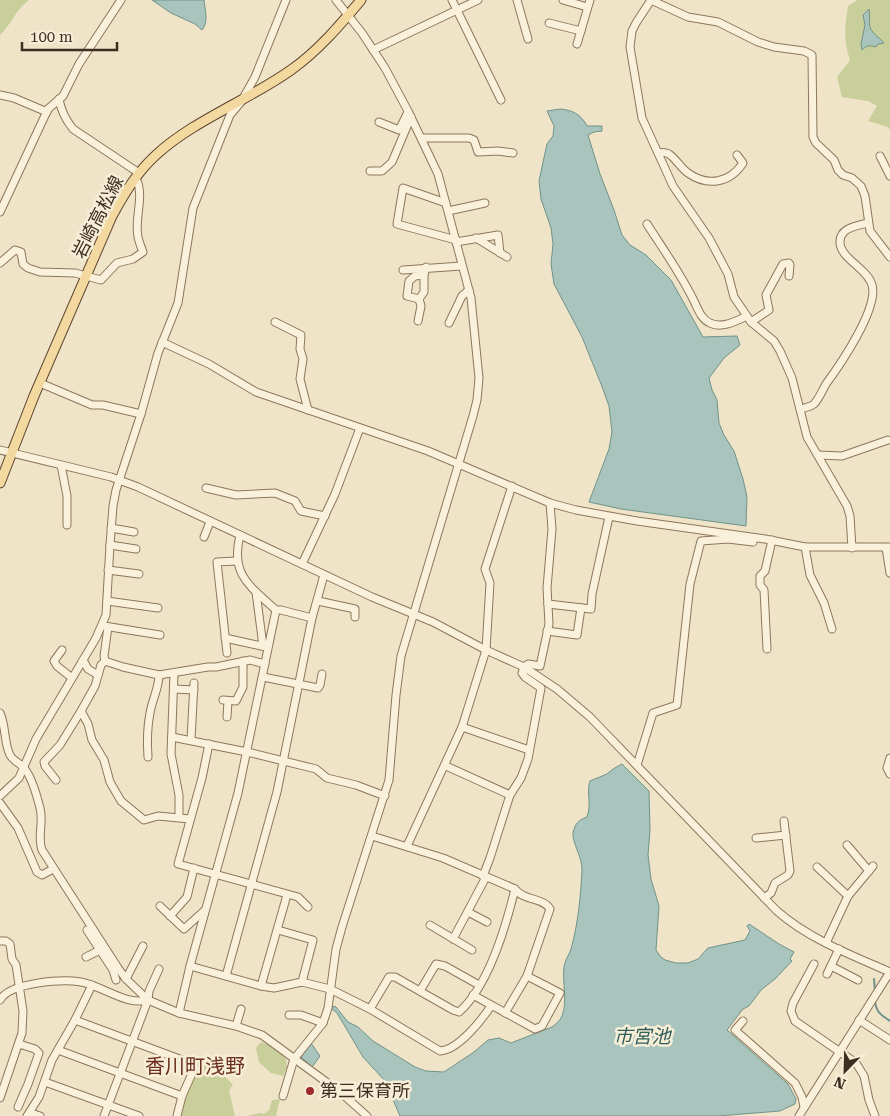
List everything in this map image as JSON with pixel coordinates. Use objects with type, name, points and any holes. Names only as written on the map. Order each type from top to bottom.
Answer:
[{"type":"main road","name":"岩崎高松線","points":[[0,483],[40,383],[112,216],[137,175],[175,139],[241,102],[292,70],[312,53],[361,0]]},
{"type":"street","points":[[0,212],[47,112],[62,96],[79,64],[121,0]]},
{"type":"street","points":[[56,780],[44,762],[60,745],[81,711],[95,686],[105,661],[105,626],[113,506],[162,342],[178,303],[192,208],[230,115],[241,102],[262,63],[286,0]]},
{"type":"street","points":[[283,1096],[294,1059],[323,1022],[328,1008],[336,949],[385,796],[391,767],[401,656],[413,613],[432,558],[477,400],[479,378],[469,290],[438,174],[410,114],[373,50],[336,0]]},
{"type":"street","points":[[452,0],[501,100]]},
{"type":"street","points":[[373,50],[478,0]]},
{"type":"street","points":[[517,0],[528,39]]},
{"type":"street","points":[[563,0],[588,4],[577,44]]},
{"type":"street","points":[[852,548],[850,516],[847,506],[807,437],[792,378],[774,341],[749,319],[734,297],[728,274],[709,238],[674,186],[642,118],[630,47],[632,31],[636,22],[651,0],[688,17],[718,22],[758,42],[774,47],[804,51],[812,55],[813,137],[816,143],[834,160],[838,170],[861,186],[866,196],[870,232],[890,257]]},
{"type":"street","points":[[549,24],[581,31]]},
{"type":"street","points":[[0,95],[14,98],[47,112]]},
{"type":"street","points":[[0,263],[15,250],[21,252],[23,264],[28,268],[40,272],[75,273],[101,280],[117,263],[133,258],[143,252],[138,236],[140,200],[137,175],[73,129],[60,109],[59,99]]},
{"type":"street","points":[[379,122],[399,130],[410,114]]},
{"type":"street","points":[[370,171],[382,171],[392,162],[410,114]]},
{"type":"street","points":[[422,138],[469,138],[474,140],[478,152],[498,151],[513,153]]},
{"type":"street","points":[[658,153],[669,154],[688,173],[695,177],[715,181],[728,179],[739,169],[743,164],[737,155]]},
{"type":"street","points":[[880,156],[890,176]]},
{"type":"street","points":[[476,238],[504,255],[498,235],[476,238],[456,241],[397,224],[403,188],[447,207],[485,203]]},
{"type":"street","points":[[800,409],[814,404],[849,350],[868,309],[873,294],[872,285],[868,276],[843,251],[840,245],[843,232],[848,228],[868,223]]},
{"type":"street","points":[[647,224],[688,287],[702,316],[708,322],[716,325],[749,319],[769,310],[766,295],[783,264],[789,263],[789,276]]},
{"type":"street","points":[[403,270],[425,271],[462,266]]},
{"type":"street","points":[[419,299],[407,296],[409,280],[425,271]]},
{"type":"street","points":[[419,299],[424,292],[425,271]]},
{"type":"street","points":[[449,323],[462,296],[469,290]]},
{"type":"street","points":[[418,321],[421,306],[419,299]]},
{"type":"street","points":[[275,322],[301,335],[300,349],[303,359],[300,379],[308,410]]},
{"type":"street","points":[[162,342],[209,364],[256,392],[459,463],[550,503],[609,517],[805,547],[888,547],[890,573]]},
{"type":"street","points":[[40,383],[92,405],[103,405],[141,414]]},
{"type":"street","points":[[302,564],[325,516],[360,428]]},
{"type":"street","points":[[818,455],[842,456],[888,440]]},
{"type":"street","points":[[0,450],[120,480],[138,487],[372,597],[413,613],[524,667],[579,706],[764,898],[790,922],[826,943],[890,972],[799,1116]]},
{"type":"street","points":[[62,465],[67,496],[67,525]]},
{"type":"street","points":[[406,846],[446,766],[462,727],[486,650],[490,583],[485,569],[512,486]]},
{"type":"street","points":[[206,488],[236,495],[275,493],[296,501],[301,511],[325,516]]},
{"type":"street","points":[[453,939],[484,877],[510,795],[521,778],[528,759],[541,688],[524,677],[522,673],[524,667],[528,664],[540,666],[549,624],[547,588],[552,529],[550,503]]},
{"type":"street","points":[[548,604],[591,609],[592,594],[609,517]]},
{"type":"street","points":[[204,537],[210,522]]},
{"type":"street","points":[[111,528],[134,532]]},
{"type":"street","points":[[240,536],[237,561],[244,579],[276,610],[312,618]]},
{"type":"street","points":[[637,765],[653,713],[677,704],[690,584],[701,541],[728,539],[760,543],[768,540]]},
{"type":"street","points":[[766,649],[767,623],[764,590],[760,585],[760,576],[765,571],[768,540]]},
{"type":"street","points":[[110,545],[136,549]]},
{"type":"street","points":[[805,547],[810,575],[824,603],[832,629]]},
{"type":"street","points":[[227,653],[217,562],[237,561]]},
{"type":"street","points":[[108,570],[139,574]]},
{"type":"street","points":[[226,976],[277,792],[312,618],[324,575]]},
{"type":"street","points":[[179,1013],[190,966],[238,793],[266,664],[266,647],[256,591]]},
{"type":"street","points":[[107,600],[158,608]]},
{"type":"street","points":[[318,601],[355,610],[355,616]]},
{"type":"street","points":[[547,631],[577,635],[581,608]]},
{"type":"street","points":[[266,647],[276,610]]},
{"type":"street","points":[[105,626],[160,635]]},
{"type":"street","points":[[0,796],[19,778],[36,739],[105,626]]},
{"type":"street","points":[[225,638],[266,647]]},
{"type":"street","points":[[62,650],[54,661],[57,666],[72,678]]},
{"type":"street","points":[[83,660],[88,669],[98,675]]},
{"type":"street","points":[[105,661],[159,675],[250,660],[266,664]]},
{"type":"street","points":[[226,717],[225,700],[236,701],[243,687],[243,661]]},
{"type":"street","points":[[174,673],[171,754],[179,795],[179,817]]},
{"type":"street","points":[[263,677],[318,688],[322,674]]},
{"type":"street","points":[[148,757],[147,744],[150,713],[159,682],[159,675]]},
{"type":"street","points":[[174,689],[194,686],[191,740]]},
{"type":"street","points":[[81,711],[88,724],[92,740],[104,760],[110,782],[121,800],[144,820],[158,816],[190,819]]},
{"type":"street","points":[[0,713],[4,724],[9,754],[24,768],[31,780],[40,807],[42,820],[39,842],[42,850],[126,979],[148,1000],[179,1013],[236,1026],[262,1035],[340,1092],[367,1116]]},
{"type":"street","points":[[462,727],[529,750]]},
{"type":"street","points":[[172,737],[247,752],[316,770],[327,778],[356,785],[385,796]]},
{"type":"street","points":[[209,744],[202,778],[178,864],[298,897],[308,907]]},
{"type":"street","points":[[890,758],[887,768],[890,774]]},
{"type":"street","points":[[446,766],[510,795]]},
{"type":"street","points":[[0,803],[18,828],[37,872],[42,875],[53,869]]},
{"type":"street","points":[[764,898],[771,893],[775,883],[788,875],[790,871],[784,821]]},
{"type":"street","points":[[756,838],[786,835]]},
{"type":"street","points":[[372,836],[443,858],[516,889],[518,894],[545,904],[550,909],[527,976],[506,1013]]},
{"type":"street","points":[[826,943],[848,896],[871,868],[847,845]]},
{"type":"street","points":[[817,867],[848,896]]},
{"type":"street","points":[[170,916],[187,897],[194,868]]},
{"type":"street","points":[[64,886],[61,888],[113,970],[116,980]]},
{"type":"street","points":[[370,1009],[389,977],[394,977],[459,1012],[466,1006],[479,985],[496,950],[516,889]]},
{"type":"street","points":[[261,986],[287,895]]},
{"type":"street","points":[[160,906],[184,929],[206,910]]},
{"type":"street","points":[[468,912],[487,922]]},
{"type":"street","points":[[430,925],[472,950]]},
{"type":"street","points":[[278,930],[313,940],[302,982]]},
{"type":"street","points":[[0,941],[6,941],[10,944],[12,960],[16,965],[23,1024],[19,1044],[0,1098]]},
{"type":"street","points":[[126,979],[143,946]]},
{"type":"street","points":[[827,974],[839,949]]},
{"type":"street","points":[[86,957],[100,950]]},
{"type":"street","points":[[420,991],[436,964],[445,966],[479,985]]},
{"type":"street","points":[[814,964],[793,1003],[791,1011],[795,1021],[856,1062],[861,1070],[875,1116]]},
{"type":"street","points":[[190,966],[261,986],[274,988],[302,982],[330,989],[370,1009],[440,1051],[450,1049],[474,1028],[491,1006]]},
{"type":"street","points":[[831,966],[858,980]]},
{"type":"street","points":[[104,1116],[148,1000],[149,991],[159,969]]},
{"type":"street","points":[[473,995],[535,1029],[542,1026],[560,993],[527,976]]},
{"type":"street","points":[[0,1000],[6,993],[20,988],[60,981],[92,985],[138,1003],[148,1000]]},
{"type":"street","points":[[40,1116],[29,1114],[45,1082],[52,1060],[92,985]]},
{"type":"street","points":[[236,1026],[240,1009]]},
{"type":"street","points":[[289,1015],[301,1015],[323,1022]]},
{"type":"street","points":[[75,1020],[193,1064],[194,1068],[182,1096],[177,1116]]},
{"type":"street","points":[[859,1020],[890,1040]]},
{"type":"street","points":[[743,1021],[735,1030],[795,1083],[804,1107]]},
{"type":"street","points":[[18,1107],[38,1053],[35,1049],[19,1044]]},
{"type":"street","points":[[58,1050],[182,1096]]},
{"type":"street","points":[[45,1082],[139,1116]]},
{"type":"green space","points":[[0,0],[29,0],[20,8],[0,35]]},
{"type":"green space","points":[[857,0],[890,0],[890,130],[888,127],[868,121],[877,106],[868,101],[842,97],[837,77],[850,60],[845,33],[846,20],[848,6]]},
{"type":"green space","points":[[261,1042],[274,1047],[286,1059],[287,1067],[283,1076],[271,1073],[259,1062],[256,1048]]},
{"type":"green space","points":[[205,1063],[217,1068],[233,1085],[229,1090],[235,1116],[179,1116],[191,1080]]},
{"type":"green space","points":[[280,1099],[276,1116],[248,1116],[259,1113],[264,1114],[269,1110],[272,1100]]},
{"type":"water","points":[[152,0],[204,0],[206,16],[204,27],[202,30],[195,24],[171,13]]},
{"type":"water","points":[[869,9],[870,28],[884,43],[878,44],[876,47],[867,46],[862,50],[861,44],[865,25],[863,15]]},
{"type":"water","points":[[560,109],[576,113],[587,126],[602,126],[602,131],[588,135],[622,235],[630,245],[646,255],[671,280],[703,337],[737,336],[740,345],[724,358],[709,378],[717,400],[719,423],[734,451],[743,479],[747,497],[746,526],[621,509],[589,502],[609,449],[612,432],[609,406],[601,384],[582,337],[554,284],[551,264],[553,244],[551,228],[541,199],[539,181],[547,144],[553,136],[554,126],[547,111]]},
{"type":"water","name":"市宮池","points":[[622,764],[649,791],[650,830],[648,855],[651,879],[659,906],[656,950],[660,956],[665,960],[676,963],[688,963],[698,959],[708,948],[745,940],[750,931],[747,926],[749,924],[794,952],[790,959],[792,961],[775,979],[761,990],[749,1006],[743,1009],[727,1030],[788,1084],[796,1099],[795,1104],[780,1111],[718,1116],[400,1116],[385,1081],[363,1057],[337,1013],[332,1009],[332,1006],[336,1007],[348,1022],[358,1027],[373,1041],[415,1067],[426,1071],[444,1072],[488,1040],[499,1038],[511,1043],[555,1025],[561,1018],[564,1010],[564,967],[571,949],[580,899],[582,869],[573,833],[579,821],[587,817],[590,781],[607,774]]},
{"type":"water","points":[[311,1043],[320,1056],[312,1067],[301,1057]]},
{"type":"waterway","points":[[874,979],[875,991]]},
{"type":"waterway","points":[[875,1001],[879,1013],[890,1021]]},
{"type":"place","name":"第三保育所","points":[[310,1091]]},
{"type":"district","name":"香川町浅野","points":[[195,1066]]}]
